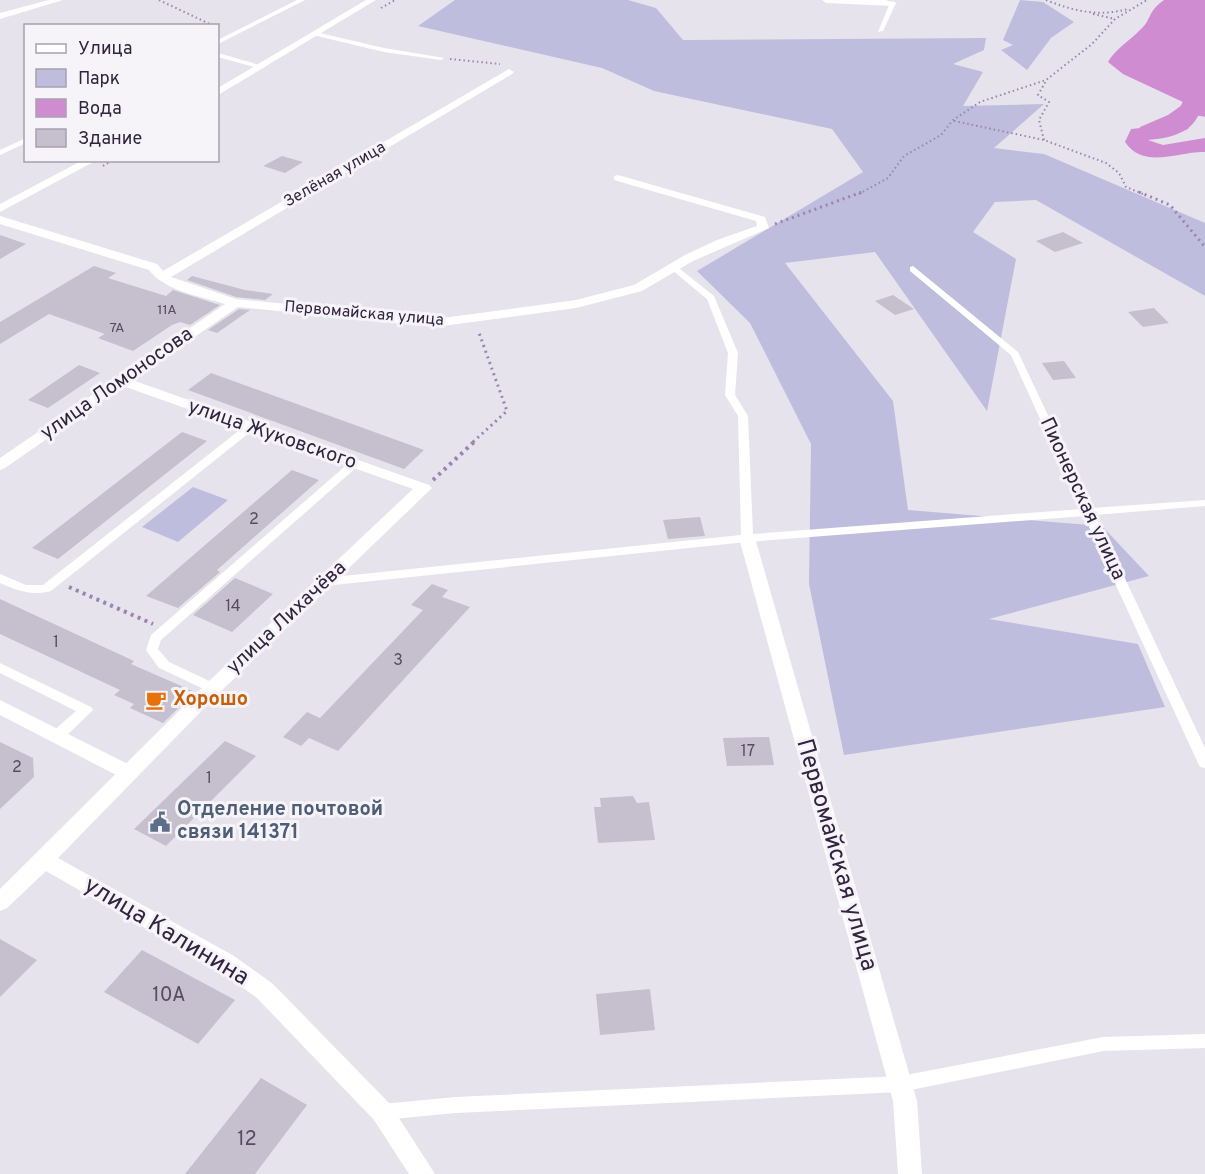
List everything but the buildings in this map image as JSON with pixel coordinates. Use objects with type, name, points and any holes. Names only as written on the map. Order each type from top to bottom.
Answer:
[{"type":"street","points":[[0,16],[59,0]]},
{"type":"street","points":[[219,91],[372,0]]},
{"type":"street","points":[[826,0],[893,3]]},
{"type":"street","name":"Зелёная улица","points":[[161,277],[509,72]]},
{"type":"street","points":[[0,209],[88,162]]},
{"type":"street","points":[[618,178],[761,219],[763,228]]},
{"type":"street","name":"Первомайская улица","points":[[0,220],[153,267],[161,277],[195,291],[235,303],[435,323],[576,304],[638,288],[689,258],[721,243],[763,228]]},
{"type":"street","name":"улица Ломоносова","points":[[0,465],[235,303]]},
{"type":"street","name":"улица Жуковского","points":[[121,381],[424,488]]},
{"type":"street","name":"улица Лихачёва","points":[[0,902],[213,688],[424,488]]},
{"type":"street","name":"Первомайская улица","points":[[747,538],[901,1084],[905,1101],[910,1174]]},
{"type":"street","points":[[0,707],[129,772]]},
{"type":"street","name":"улица Калинина","points":[[44,860],[226,963],[265,991],[382,1112],[423,1174]]},
{"type":"lane","points":[[219,42],[302,0]]},
{"type":"lane","points":[[880,31],[893,3]]},
{"type":"lane","points":[[315,34],[384,50],[441,58]]},
{"type":"lane","points":[[219,55],[261,67]]},
{"type":"lane","points":[[0,153],[24,141]]},
{"type":"lane","points":[[675,268],[711,298],[732,353],[730,395],[743,416],[747,538]]},
{"type":"lane","name":"Пионерская улица","points":[[913,269],[1015,354],[1205,764]]},
{"type":"lane","points":[[0,578],[37,591],[56,582],[250,427]]},
{"type":"lane","points":[[213,688],[164,665],[152,650],[155,638],[354,464]]},
{"type":"lane","points":[[324,582],[747,538],[1205,503]]},
{"type":"lane","points":[[0,668],[86,710],[57,736]]},
{"type":"lane","points":[[382,1112],[456,1105],[901,1084],[1103,1044],[1205,1041]]},
{"type":"path","points":[[159,0],[210,24]]},
{"type":"path","points":[[1046,0],[1115,20]]},
{"type":"path","points":[[1090,13],[1113,13],[1147,0]]},
{"type":"path","points":[[763,228],[859,194],[888,178],[904,156],[941,135],[953,120],[980,102],[1046,80],[1092,44],[1115,20],[1134,6]]},
{"type":"path","points":[[441,58],[506,65],[512,69],[509,72]]},
{"type":"path","points":[[1044,140],[1039,120],[1049,102],[1038,95],[1046,80]]},
{"type":"path","points":[[953,120],[1044,140],[1106,162],[1119,172],[1126,187],[1170,205],[1205,247]]},
{"type":"path","points":[[424,488],[507,411],[474,318]]},
{"type":"path","points":[[56,582],[165,629]]},
{"type":"green space","points":[[455,0],[628,0],[656,8],[683,40],[986,38],[984,50],[953,64],[983,72],[963,106],[1044,104],[994,148],[1044,154],[1205,223],[1205,296],[1036,200],[995,202],[973,232],[1016,259],[987,411],[875,252],[785,263],[893,401],[908,510],[1102,526],[1149,576],[989,619],[1138,644],[1165,707],[844,755],[809,584],[811,444],[750,323],[697,271],[863,172],[832,129],[654,91],[602,68],[418,26]]},
{"type":"green space","points":[[1020,0],[1043,2],[1074,22],[1051,38],[1027,70],[1001,50],[1013,45],[1003,40]]},
{"type":"green space","points":[[193,487],[228,500],[178,542],[142,527]]},
{"type":"water","points":[[1164,0],[1205,0],[1205,117],[1191,116],[1185,122],[1190,124],[1188,129],[1164,136],[1153,136],[1139,134],[1140,127],[1168,115],[1185,103],[1123,74],[1108,62],[1137,33],[1155,8]]},
{"type":"waterway","points":[[1205,76],[1184,122],[1163,132],[1139,134],[1136,142],[1155,151],[1205,145]]},
{"type":"place","name":"Хорошо","points":[[156,700]]},
{"type":"place","name":"Отделение почтовой связи 141371","points":[[160,822]]}]
